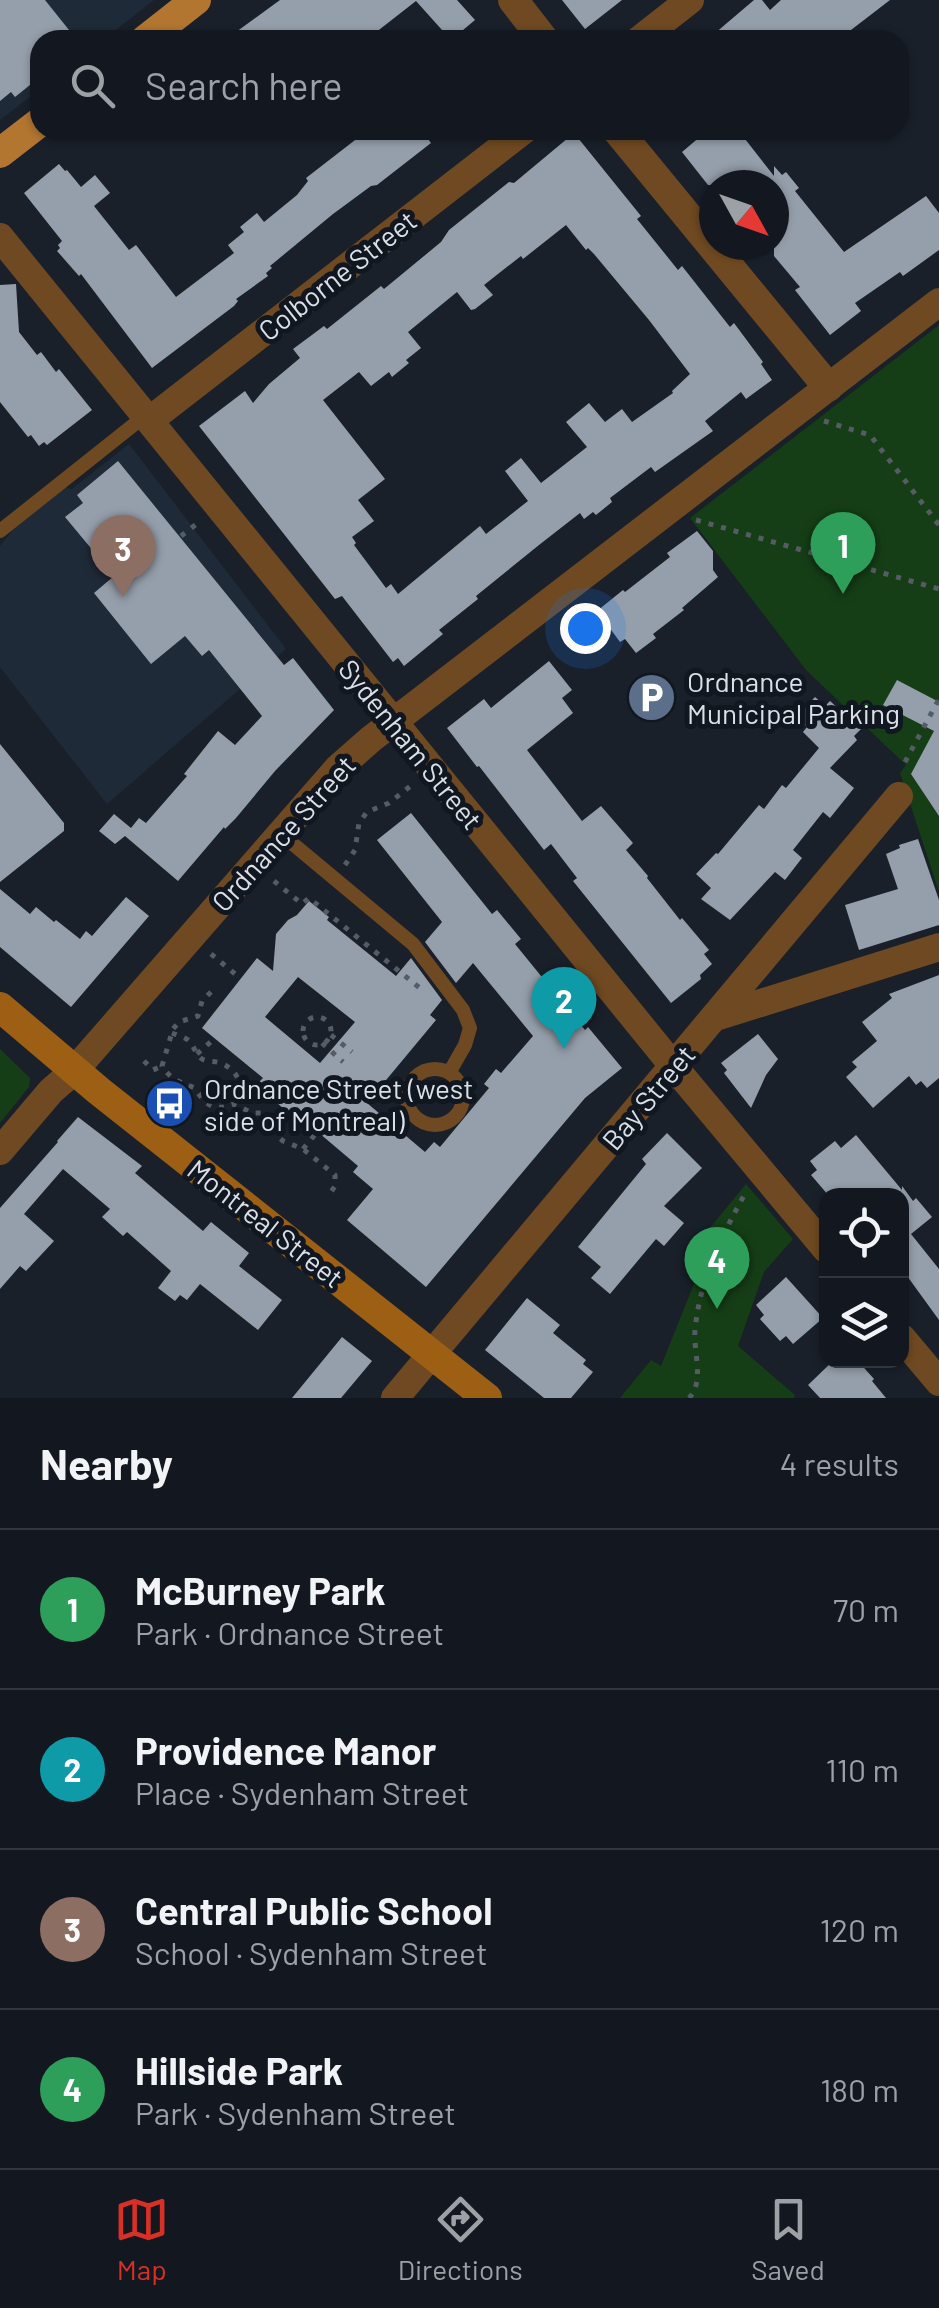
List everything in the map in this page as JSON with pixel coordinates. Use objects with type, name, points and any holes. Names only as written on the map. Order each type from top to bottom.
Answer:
[{"type":"main road","points":[[158,30],[196,0]]},
{"type":"main road","points":[[0,154],[30,130]]},
{"type":"main road","name":"Montreal Street","points":[[0,1008],[486,1398]]},
{"type":"street","points":[[512,0],[536,30]]},
{"type":"street","points":[[652,30],[690,0]]},
{"type":"street","name":"Colborne Street","points":[[148,418],[511,140]]},
{"type":"street","points":[[625,140],[828,387]]},
{"type":"street","name":"Sydenham Street","points":[[0,236],[392,722],[819,1241]]},
{"type":"street","name":"Ordnance Street","points":[[0,1151],[338,768],[392,722],[939,302]]},
{"type":"street","name":"Bay Street","points":[[395,1398],[898,796]]},
{"type":"street","points":[[714,1017],[939,947]]},
{"type":"street","points":[[909,1346],[939,1382]]},
{"type":"lane","points":[[0,532],[148,418]]},
{"type":"lane","points":[[281,834],[413,944],[464,1010],[470,1028],[449,1073]]},
{"type":"lane","points":[[432,1069],[449,1073],[461,1086],[462,1104],[458,1112],[443,1124],[424,1122],[410,1110],[410,1084],[432,1069]]},
{"type":"path","points":[[821,420],[870,434],[939,525]]},
{"type":"path","points":[[693,520],[939,589]]},
{"type":"path","points":[[181,536],[201,521]]},
{"type":"path","points":[[905,762],[939,699]]},
{"type":"path","points":[[334,878],[352,858],[359,823],[368,812],[389,803],[432,770]]},
{"type":"path","points":[[268,876],[302,904],[309,898],[423,990]]},
{"type":"path","points":[[217,959],[240,978]]},
{"type":"path","points":[[144,1061],[153,1070],[162,1066],[179,1022],[198,1016],[202,1002],[211,992]]},
{"type":"path","points":[[330,1034],[322,1043],[314,1044],[306,1040],[306,1023],[322,1018],[329,1025],[330,1034],[352,1052]]},
{"type":"path","points":[[162,1066],[178,1082],[195,1088],[212,1108],[234,1104],[240,1092],[235,1072],[224,1064],[204,1060],[186,1038],[172,1033]]},
{"type":"path","points":[[197,1054],[215,1038]]},
{"type":"path","points":[[322,1043],[344,1062]]},
{"type":"path","points":[[234,1104],[252,1114],[262,1113],[274,1126],[276,1136],[303,1149],[335,1175],[329,1195]]},
{"type":"path","points":[[303,1149],[318,1131]]},
{"type":"path","points":[[689,1398],[697,1384],[694,1344],[708,1267],[758,1167]]},
{"type":"shaded area","points":[[0,0],[154,0],[116,30],[30,30],[30,97],[0,120]]},
{"type":"shaded area","points":[[129,444],[286,649],[107,804],[0,667],[0,546],[16,526],[64,487],[72,489]]},
{"type":"green space","points":[[939,325],[939,892],[900,773],[906,765],[806,670],[690,518]]},
{"type":"green space","points":[[0,1049],[30,1078],[29,1087],[0,1123]]},
{"type":"green space","points":[[746,1184],[793,1239],[764,1272],[738,1346],[794,1398],[620,1398],[651,1360],[661,1366],[714,1234],[709,1229]]},
{"type":"building","points":[[0,0],[45,0],[69,30],[30,30],[30,85],[15,97],[11,92],[0,101]]},
{"type":"building","points":[[280,0],[457,0],[475,20],[463,30],[442,30],[416,1],[379,30],[239,30]]},
{"type":"building","points":[[562,0],[622,0],[585,29]]},
{"type":"building","points":[[754,0],[762,0],[770,10],[781,0],[890,0],[851,30],[719,30]]},
{"type":"building","points":[[355,140],[431,143],[333,214],[270,266],[268,276],[236,299],[234,306],[152,368],[81,274],[57,251],[62,241],[24,193],[59,164],[81,187],[95,175],[110,193],[94,206],[129,250],[136,245],[176,297],[234,253],[228,245],[244,232],[240,227],[257,213],[264,222],[297,195],[308,181],[306,178]]},
{"type":"building","points":[[566,140],[580,140],[641,216],[637,219],[678,270],[682,266],[730,327],[734,323],[772,380],[746,399],[741,392],[705,421],[713,431],[655,472],[651,467],[610,498],[612,502],[596,515],[593,512],[584,519],[580,513],[476,596],[478,599],[439,630],[443,634],[404,666],[398,658],[393,662],[342,596],[335,599],[199,426],[245,391],[253,403],[300,358],[293,349],[324,326],[327,329],[381,286],[384,289],[509,182],[514,183]],"holes":[[[566,225],[690,374],[673,393],[632,422],[622,409],[605,422],[589,403],[566,422],[587,447],[541,483],[521,458],[505,471],[528,501],[486,534],[480,526],[398,594],[391,584],[386,588],[352,537],[374,521],[358,500],[385,479],[323,400],[359,372],[371,386],[389,372],[392,377],[421,348],[408,332],[457,292],[471,310],[475,309],[493,295],[484,285]]]},
{"type":"building","points":[[696,140],[746,140],[769,170],[699,170],[699,174],[682,152]]},
{"type":"building","points":[[789,176],[799,188],[795,191],[844,252],[926,196],[939,213],[939,250],[855,303],[861,311],[830,335],[795,290],[800,287],[777,260],[789,260]]},
{"type":"building","points":[[16,284],[19,332],[37,355],[41,352],[56,372],[59,369],[92,410],[47,445],[44,442],[39,446],[31,435],[28,437],[0,402],[0,285]]},
{"type":"building","points":[[118,461],[284,665],[293,658],[334,710],[178,881],[125,836],[115,844],[99,831],[114,814],[131,828],[139,818],[146,823],[187,776],[184,774],[218,731],[235,745],[262,716],[209,650],[202,656],[185,636],[151,664],[94,593],[114,576],[65,517],[83,503],[77,495]]},
{"type":"building","points":[[697,531],[713,551],[713,570],[718,577],[636,653],[625,639],[620,642],[597,611],[670,557],[667,553]]},
{"type":"building","points":[[549,661],[572,690],[562,698],[573,713],[527,750],[582,821],[601,806],[633,843],[626,850],[647,878],[709,950],[704,954],[712,964],[700,975],[701,979],[671,1003],[573,881],[577,878],[551,844],[544,850],[447,728],[484,699],[491,708]]},
{"type":"building","points":[[897,680],[939,702],[939,816],[911,774],[934,731],[883,705]]},
{"type":"building","points":[[815,697],[825,706],[830,701],[861,729],[854,736],[857,740],[830,768],[854,788],[830,818],[823,812],[793,850],[802,858],[785,880],[775,872],[730,920],[701,899],[711,888],[696,874],[759,805],[764,809],[782,785],[786,788],[819,748],[803,732],[807,727],[797,717]]},
{"type":"building","points":[[0,744],[64,823],[64,831],[0,882]]},
{"type":"building","points":[[411,813],[492,914],[497,910],[521,939],[515,944],[585,1030],[588,1027],[622,1068],[585,1098],[426,1287],[347,1220],[373,1189],[353,1172],[358,1166],[299,1116],[296,1120],[259,1082],[263,1078],[202,1028],[257,958],[273,971],[276,934],[309,901],[396,976],[411,958],[442,1000],[430,1015],[436,1020],[367,1103],[425,1152],[434,1142],[440,1147],[489,1088],[484,1084],[496,1069],[501,1073],[533,1036],[473,963],[456,983],[425,942],[442,922],[377,840]],"holes":[[[298,977],[355,1022],[320,1063],[265,1017]]]},
{"type":"building","points":[[918,839],[939,900],[939,925],[859,950],[845,905],[898,889],[886,854]]},
{"type":"building","points":[[0,889],[30,914],[36,907],[80,939],[86,931],[92,936],[126,897],[149,916],[71,1007],[0,947]]},
{"type":"building","points":[[939,975],[939,1078],[927,1088],[921,1081],[916,1085],[909,1076],[873,1108],[846,1077],[857,1067],[852,1062],[877,1041],[862,1022],[892,998],[889,994]]},
{"type":"building","points":[[758,1034],[778,1059],[751,1108],[724,1073],[727,1070],[721,1063]]},
{"type":"building","points":[[78,1117],[142,1166],[135,1173],[203,1231],[211,1222],[249,1253],[239,1266],[282,1300],[258,1330],[200,1284],[187,1300],[180,1295],[175,1301],[158,1288],[171,1271],[127,1232],[123,1236],[102,1217],[110,1209],[63,1169],[24,1214],[54,1241],[26,1271],[20,1266],[0,1289],[0,1208]]},
{"type":"building","points":[[667,1133],[702,1168],[664,1206],[684,1223],[664,1246],[656,1239],[610,1294],[591,1278],[601,1267],[578,1247],[646,1164],[642,1159]]},
{"type":"building","points":[[856,1135],[900,1188],[822,1188],[811,1175],[817,1170],[810,1161],[835,1141],[841,1148]]},
{"type":"building","points":[[909,1196],[932,1217],[911,1234],[939,1269],[939,1320],[909,1279]]},
{"type":"building","points":[[786,1277],[819,1314],[819,1321],[793,1344],[786,1336],[780,1341],[760,1319],[764,1315],[756,1305]]},
{"type":"building","points":[[527,1298],[560,1325],[553,1333],[586,1360],[583,1364],[593,1372],[571,1398],[544,1398],[485,1350]]},
{"type":"building","points":[[342,1337],[372,1361],[341,1398],[292,1398]]},
{"type":"building","points":[[826,1368],[864,1368],[886,1398],[820,1398],[808,1385]]},
{"type":"place","name":"McBurney Park","points":[[843,594]]},
{"type":"place","name":"Central Public School","points":[[123,597]]},
{"type":"place","name":"Ordnance Municipal Parking","points":[[652,697]]},
{"type":"place","name":"Providence Manor","points":[[564,1049]]},
{"type":"place","name":"Ordnance Street (west side of Montreal)","points":[[169,1104]]},
{"type":"place","name":"Hillside Park","points":[[717,1309]]}]
